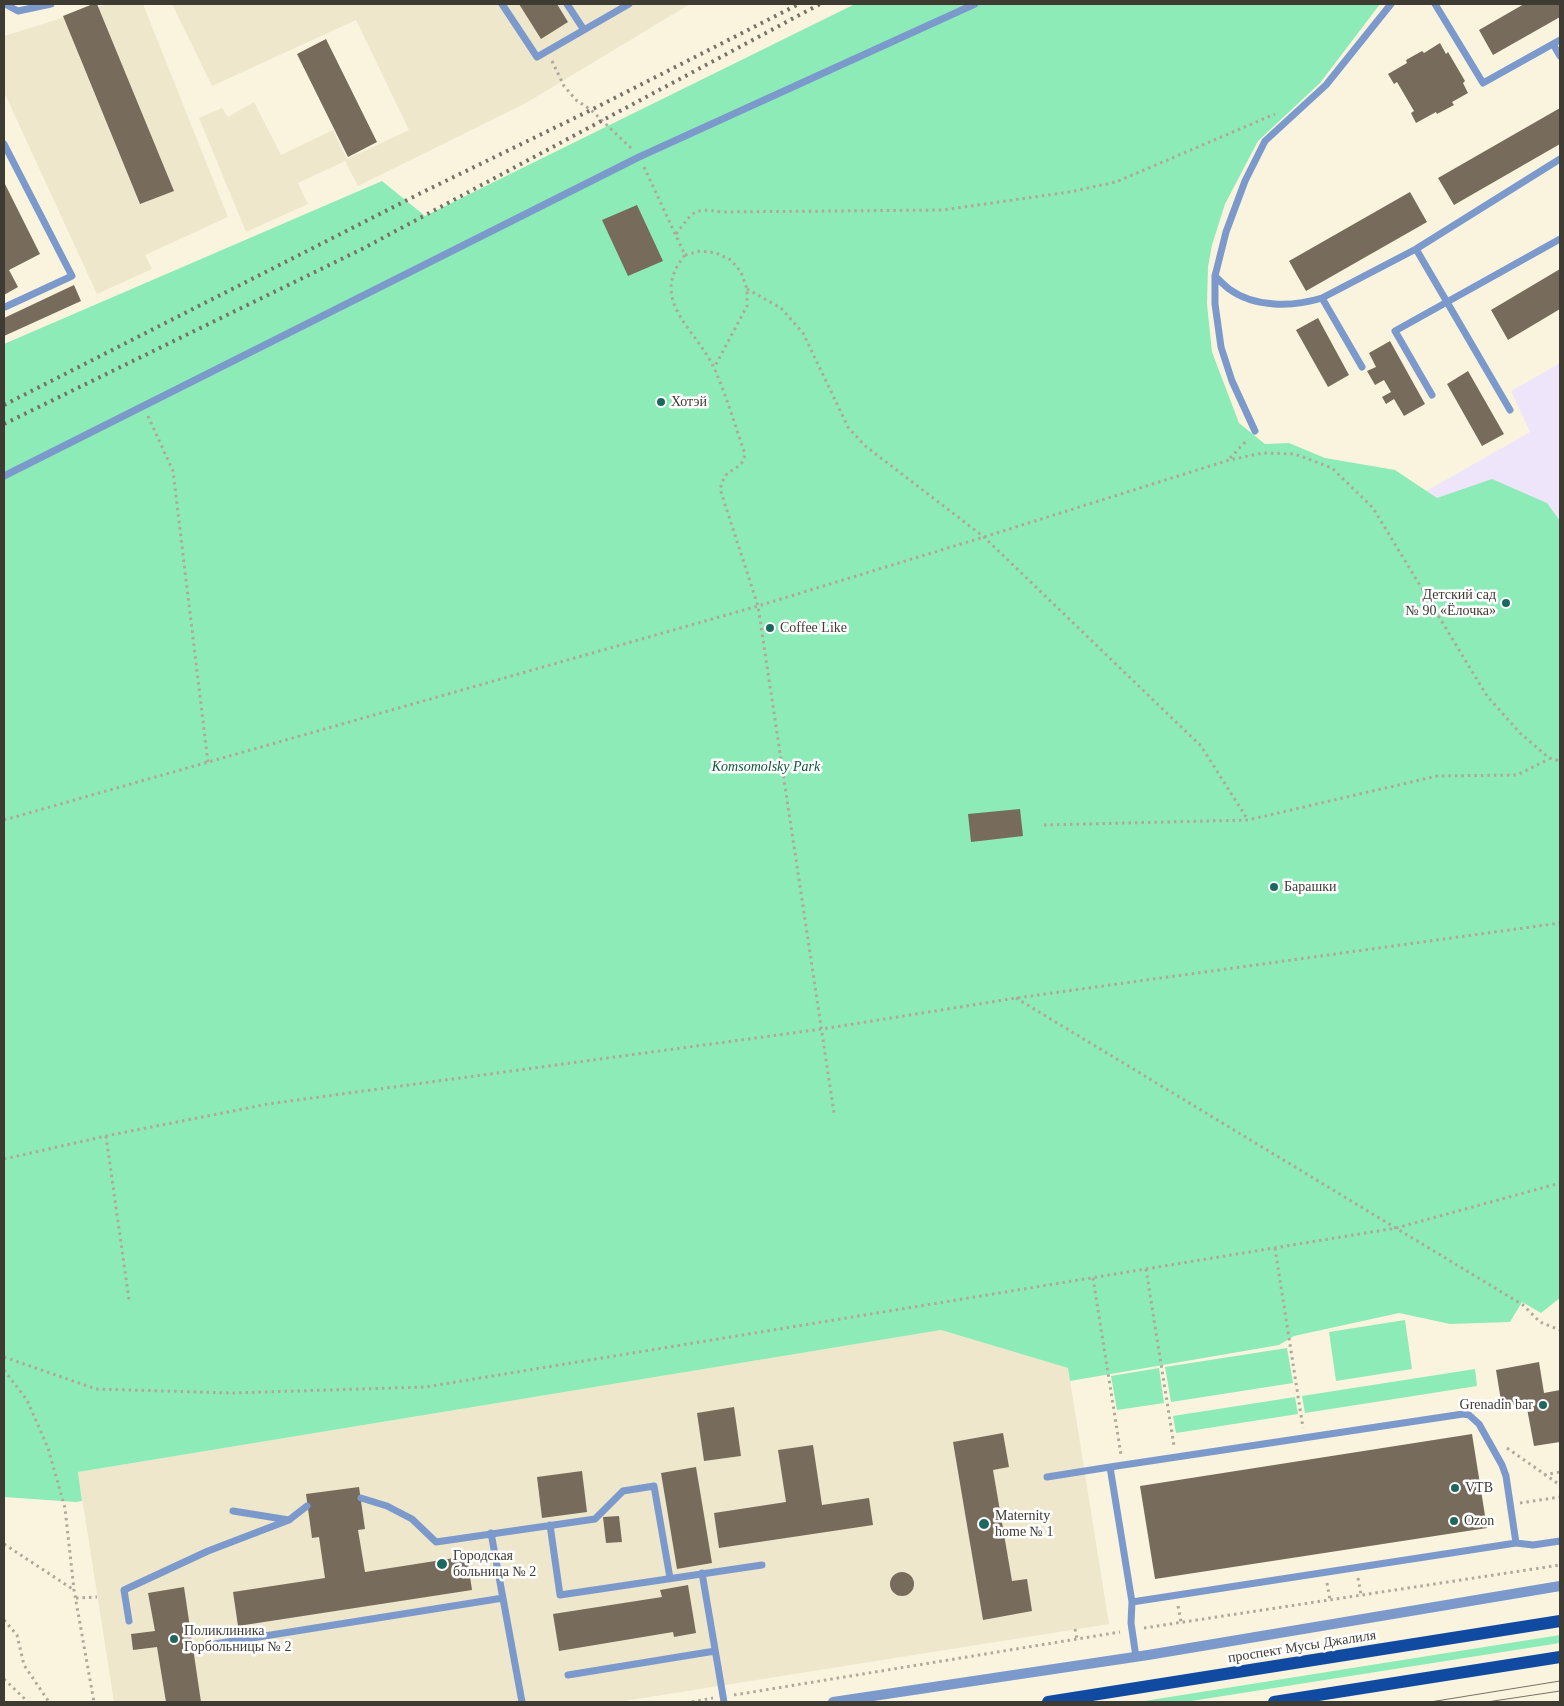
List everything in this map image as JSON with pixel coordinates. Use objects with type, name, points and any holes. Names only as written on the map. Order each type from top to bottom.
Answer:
[{"type":"main road","name":"проспект Мусы Джалиля","points":[[1048,1702],[1560,1621]]},
{"type":"main road","points":[[1274,1702],[1560,1657]]},
{"type":"street","points":[[832,1702],[1136,1657],[1560,1586]]},
{"type":"lane","points":[[5,4],[18,11],[51,4]]},
{"type":"lane","points":[[502,4],[537,56],[626,4]]},
{"type":"lane","points":[[567,4],[584,30]]},
{"type":"lane","points":[[4,476],[639,157],[975,4]]},
{"type":"lane","points":[[1255,431],[1232,381],[1222,347],[1215,304],[1214,276],[1226,232],[1245,181],[1265,141],[1326,85],[1391,4]]},
{"type":"lane","points":[[1435,4],[1482,83],[1560,40]]},
{"type":"lane","points":[[1553,44],[1560,56]]},
{"type":"lane","points":[[4,144],[72,276],[5,307]]},
{"type":"lane","points":[[1214,276],[1236,293],[1264,303],[1307,303],[1322,298],[1416,249],[1560,159]]},
{"type":"lane","points":[[1432,395],[1395,331],[1560,238]]},
{"type":"lane","points":[[1416,249],[1510,410]]},
{"type":"lane","points":[[1322,298],[1362,367]]},
{"type":"lane","points":[[1048,1477],[1456,1414],[1469,1415],[1479,1424],[1502,1465],[1506,1476],[1516,1543]]},
{"type":"lane","points":[[1110,1467],[1132,1602],[1131,1623],[1136,1657]]},
{"type":"lane","points":[[361,1498],[386,1506],[412,1519],[436,1542],[595,1518],[623,1490],[654,1486],[670,1578]]},
{"type":"lane","points":[[129,1621],[124,1590],[208,1551],[289,1520],[308,1506]]},
{"type":"lane","points":[[233,1511],[289,1520]]},
{"type":"lane","points":[[550,1525],[560,1594],[762,1565]]},
{"type":"lane","points":[[491,1534],[522,1702]]},
{"type":"lane","points":[[1132,1602],[1516,1543],[1533,1545],[1560,1542]]},
{"type":"lane","points":[[702,1573],[724,1702]]},
{"type":"lane","points":[[202,1646],[503,1598]]},
{"type":"lane","points":[[568,1675],[715,1651]]},
{"type":"path","points":[[547,51],[564,86],[576,100],[596,115],[639,157],[685,254]]},
{"type":"path","points":[[676,234],[690,215],[703,209],[721,212],[943,210],[1069,192],[1116,182],[1281,112]]},
{"type":"path","points":[[714,368],[747,306],[748,289],[741,272],[731,260],[716,253],[700,251],[685,254],[676,265],[671,278],[670,291],[674,305],[682,320],[714,368],[745,454],[744,461],[738,468],[727,474],[723,479],[720,489],[758,606],[834,1113]]},
{"type":"path","points":[[748,289],[781,308],[803,333],[848,427],[864,445],[984,537],[1201,746],[1248,820]]},
{"type":"path","points":[[143,406],[173,471],[208,763]]},
{"type":"path","points":[[1230,460],[1255,431]]},
{"type":"path","points":[[4,820],[758,606],[1230,460],[1263,453],[1295,454],[1332,468],[1373,508],[1487,696],[1520,733],[1549,758],[1560,761]]},
{"type":"path","points":[[1044,825],[1248,820],[1437,776],[1517,775],[1549,758]]},
{"type":"path","points":[[4,1159],[106,1136],[268,1104],[822,1029],[1016,998],[1560,923]]},
{"type":"path","points":[[1016,998],[1523,1305],[1540,1322],[1560,1330]]},
{"type":"path","points":[[106,1136],[129,1300]]},
{"type":"path","points":[[4,1357],[96,1389],[232,1393],[425,1387],[1396,1228],[1560,1183]]},
{"type":"path","points":[[1275,1248],[1304,1437]]},
{"type":"path","points":[[1146,1269],[1176,1457]]},
{"type":"path","points":[[1093,1278],[1122,1466]]},
{"type":"path","points":[[4,1370],[27,1400],[48,1448],[65,1508],[74,1590],[94,1702]]},
{"type":"path","points":[[1506,1448],[1560,1485]]},
{"type":"path","points":[[1544,1475],[1560,1472]]},
{"type":"path","points":[[1510,1505],[1560,1497]]},
{"type":"path","points":[[4,1544],[74,1590]]},
{"type":"path","points":[[1356,1568],[1361,1596]]},
{"type":"path","points":[[1325,1572],[1330,1600]]},
{"type":"path","points":[[1176,1596],[1181,1622]]},
{"type":"path","points":[[76,1598],[97,1597]]},
{"type":"path","points":[[4,1620],[18,1635],[24,1664],[49,1702]]},
{"type":"path","points":[[1076,1629],[1077,1639]]},
{"type":"path","points":[[4,1679],[28,1702]]},
{"type":"shaded area","points":[[107,4],[143,4],[228,217],[145,255],[152,269],[97,294],[4,92],[4,36]]},
{"type":"shaded area","points":[[172,4],[690,4],[526,103],[358,186],[345,161],[298,183],[308,204],[246,232],[199,118],[222,108],[228,117],[254,102],[281,155],[333,130],[347,159],[409,130],[356,20],[212,86]]},
{"type":"shaded area","name":"Детский сад № 90 «Ёлочка»","points":[[1560,363],[1560,739],[1400,506],[1530,432],[1511,391]]},
{"type":"shaded area","points":[[941,1330],[1068,1368],[1109,1624],[618,1702],[114,1702],[78,1472]]},
{"type":"green space","name":"Komsomolsky Park","points":[[855,4],[1380,4],[1320,83],[1258,141],[1225,204],[1212,245],[1208,267],[1207,304],[1212,352],[1239,423],[1265,444],[1289,443],[1325,458],[1395,470],[1437,498],[1492,479],[1547,503],[1560,521],[1560,1298],[1541,1313],[1522,1302],[1510,1322],[1450,1324],[1399,1313],[1294,1336],[1279,1345],[1070,1381],[1068,1368],[941,1330],[78,1472],[82,1501],[4,1497],[4,344],[382,181],[425,216]]},
{"type":"green space","points":[[1405,1320],[1412,1369],[1336,1381],[1329,1332]]},
{"type":"green space","points":[[1287,1348],[1293,1383],[1171,1402],[1165,1367]]},
{"type":"green space","points":[[1159,1368],[1164,1403],[1117,1410],[1111,1376]]},
{"type":"green space","points":[[1475,1369],[1477,1386],[1305,1413],[1302,1396]]},
{"type":"green space","points":[[1295,1397],[1298,1414],[1176,1433],[1173,1416]]},
{"type":"green space","points":[[1560,1635],[1560,1643],[1185,1702],[1138,1702]]},
{"type":"building","points":[[97,4],[174,191],[140,204],[63,16]]},
{"type":"building","points":[[519,4],[557,4],[568,22],[541,39]]},
{"type":"building","points":[[1524,4],[1560,4],[1560,17],[1493,55],[1479,30]]},
{"type":"building","points":[[326,39],[377,142],[348,157],[297,54]]},
{"type":"building","points":[[1440,43],[1446,54],[1448,52],[1465,81],[1463,83],[1468,93],[1452,102],[1454,105],[1416,123],[1411,113],[1414,111],[1397,82],[1394,84],[1388,74],[1407,63],[1406,60],[1422,51],[1424,53]]},
{"type":"building","points":[[1560,108],[1560,144],[1454,205],[1438,178]]},
{"type":"building","points":[[4,182],[40,254],[9,270],[18,287],[4,295]]},
{"type":"building","points":[[1410,192],[1427,222],[1306,291],[1289,261]]},
{"type":"building","points":[[637,205],[663,261],[628,276],[602,220]]},
{"type":"building","points":[[1560,269],[1560,309],[1508,340],[1491,310]]},
{"type":"building","points":[[74,285],[81,301],[4,336],[4,318]]},
{"type":"building","points":[[1318,318],[1349,375],[1328,387],[1296,330]]},
{"type":"building","points":[[1390,341],[1425,404],[1404,416],[1394,399],[1386,404],[1382,397],[1391,392],[1384,380],[1375,385],[1367,371],[1376,367],[1369,353]]},
{"type":"building","points":[[1468,371],[1504,434],[1482,446],[1447,384]]},
{"type":"building","points":[[1020,809],[1023,836],[971,842],[968,814]]},
{"type":"building","name":"Grenadin bar","points":[[1539,1362],[1544,1393],[1560,1390],[1560,1442],[1534,1446],[1526,1403],[1502,1407],[1496,1370]]},
{"type":"building","points":[[734,1407],[741,1456],[704,1461],[697,1413]]},
{"type":"building","name":"Maternity home № 1","points":[[1003,1433],[1009,1467],[993,1470],[1012,1581],[1027,1579],[1032,1611],[983,1620],[953,1442]]},
{"type":"building","points":[[1472,1434],[1487,1528],[1155,1579],[1140,1486]]},
{"type":"building","points":[[813,1445],[822,1505],[869,1498],[873,1525],[719,1548],[714,1513],[786,1502],[778,1450]]},
{"type":"building","points":[[696,1467],[712,1563],[677,1569],[661,1473]]},
{"type":"building","points":[[582,1471],[587,1512],[542,1518],[537,1477]]},
{"type":"building","name":"Городская больница № 2","points":[[359,1487],[365,1529],[358,1530],[365,1572],[467,1556],[472,1590],[238,1626],[233,1592],[325,1578],[319,1537],[312,1538],[306,1494]]},
{"type":"building","points":[[619,1516],[622,1542],[606,1543],[603,1517]]},
{"type":"building","points":[[902,1572],[911,1575],[914,1584],[911,1593],[902,1596],[893,1593],[890,1584],[893,1575]]},
{"type":"building","points":[[688,1585],[696,1633],[674,1637],[673,1632],[559,1651],[553,1614],[662,1597],[660,1590]]},
{"type":"building","name":"Поликлиника Горбольницы № 2","points":[[184,1587],[201,1702],[166,1702],[157,1647],[133,1650],[131,1634],[155,1631],[148,1593]]},
{"type":"tram line","points":[[1430,1702],[1560,1681]]},
{"type":"tram line","points":[[1487,1702],[1560,1691]]},
{"type":"railway","points":[[4,405],[799,4]]},
{"type":"railway","points":[[4,424],[362,249],[820,4]]},
{"type":"place","name":"Хотэй","points":[[661,402]]},
{"type":"place","name":"Детский сад № 90 «Ёлочка»","points":[[1506,603]]},
{"type":"place","name":"Coffee Like","points":[[770,628]]},
{"type":"place","name":"Барашки","points":[[1274,887]]},
{"type":"place","name":"Grenadin bar","points":[[1543,1405]]},
{"type":"place","name":"VTB","points":[[1455,1488]]},
{"type":"place","name":"Ozon","points":[[1454,1521]]},
{"type":"place","name":"Maternity home № 1","points":[[984,1524]]},
{"type":"place","name":"Городская больница № 2","points":[[442,1564]]},
{"type":"place","name":"Поликлиника Горбольницы № 2","points":[[174,1639]]}]
